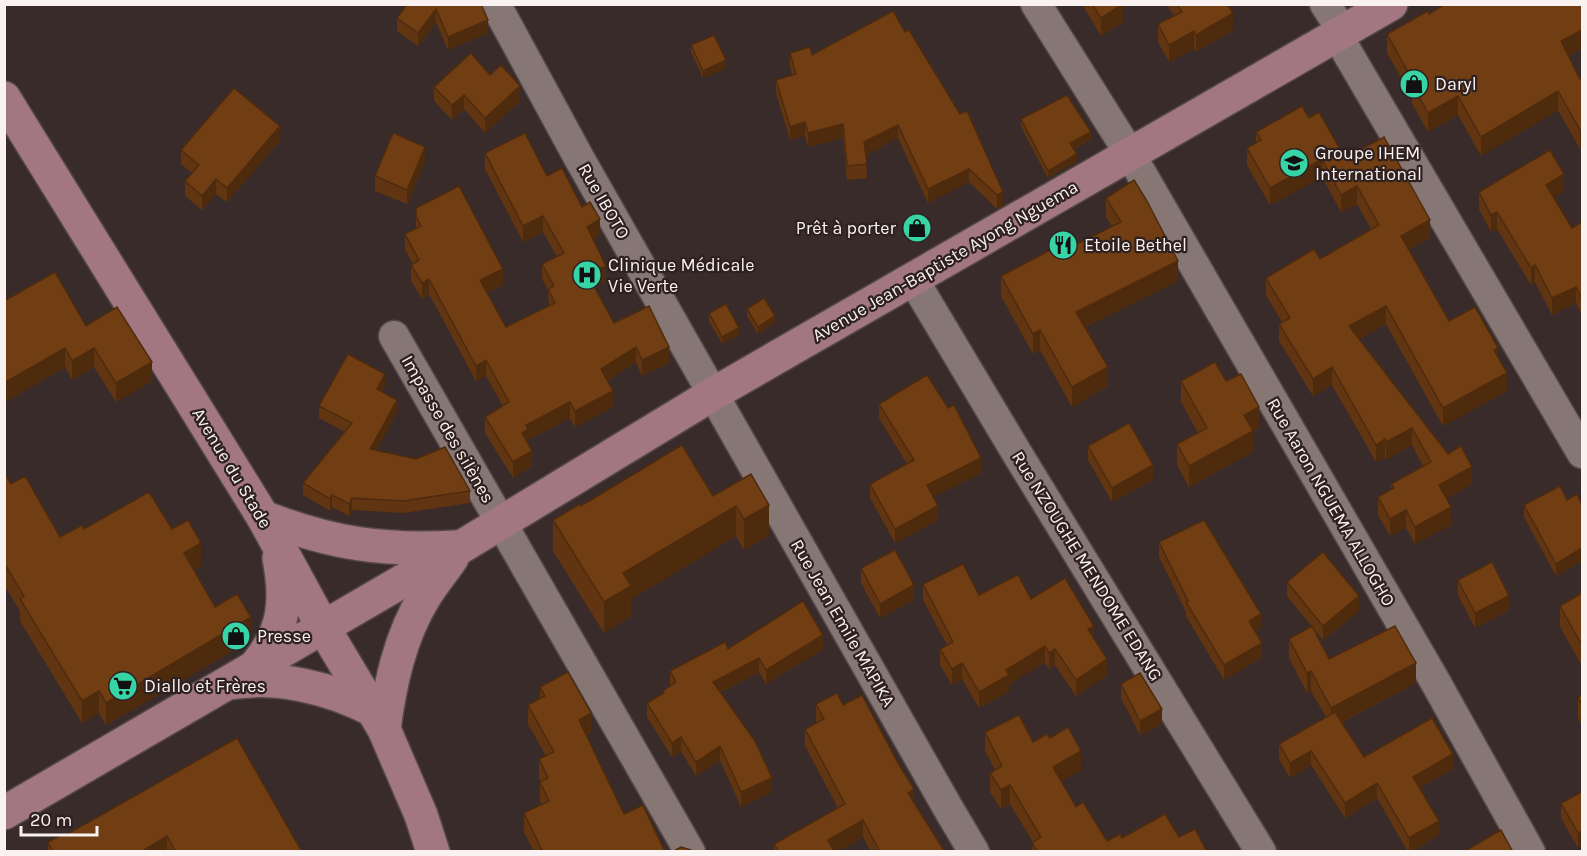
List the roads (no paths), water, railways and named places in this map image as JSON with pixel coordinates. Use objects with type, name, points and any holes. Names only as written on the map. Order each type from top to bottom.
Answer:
[{"type":"main road","name":"Avenue Jean-Baptiste Ayong Nguema","points":[[501,522],[713,394],[914,281],[1391,4]]},
{"type":"main road","name":"Avenue du Stade","points":[[4,98],[270,530],[323,627],[378,720],[421,814],[432,852]]},
{"type":"main road","points":[[4,813],[501,522]]},
{"type":"main road","points":[[256,665],[268,651],[278,631],[282,612],[281,574],[270,530],[359,544],[412,549],[461,547]]},
{"type":"main road","points":[[225,684],[245,680],[266,680],[296,684],[340,695],[378,720],[412,620],[424,596],[461,547]]},
{"type":"street","name":"Rue Aaron NGUEMA ALLOGHO","points":[[1036,4],[1130,154],[1436,683],[1530,852]]},
{"type":"street","points":[[1325,4],[1340,34],[1582,453]]},
{"type":"street","name":"Rue IBOTO","points":[[496,7],[713,394]]},
{"type":"street","name":"Rue NZOUGHE MENDOME EDANG","points":[[914,281],[1261,852]]},
{"type":"street","name":"Impasse des silènes","points":[[394,336],[690,852]]},
{"type":"street","name":"Rue Jean Emile MAPIKA","points":[[713,394],[974,852]]},
{"type":"place","name":"Daryl","points":[[1414,84]]},
{"type":"place","name":"Groupe IHEM International","points":[[1294,163]]},
{"type":"place","name":"Prêt à porter","points":[[917,228]]},
{"type":"place","name":"Etoile Bethel","points":[[1063,245]]},
{"type":"place","name":"Clinique Médicale Vie Verte","points":[[587,275]]},
{"type":"place","name":"Presse","points":[[236,636]]},
{"type":"place","name":"Diallo et Frères","points":[[123,686]]}]
